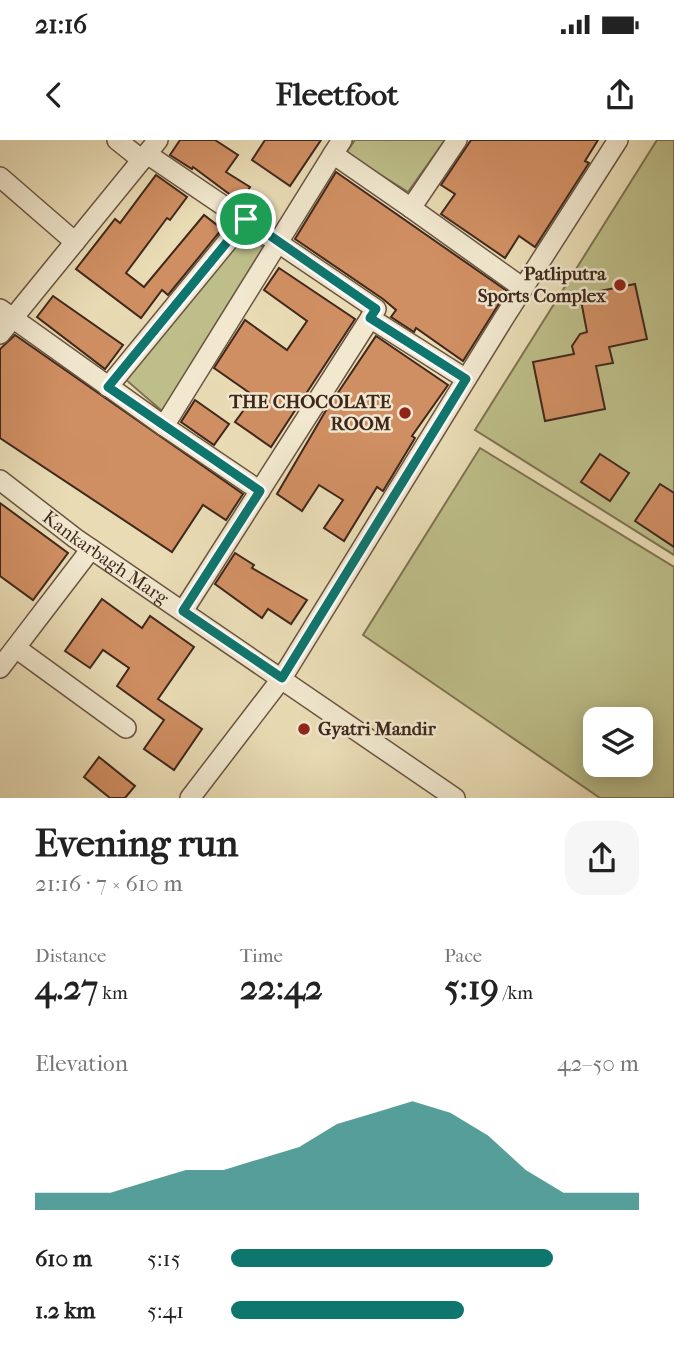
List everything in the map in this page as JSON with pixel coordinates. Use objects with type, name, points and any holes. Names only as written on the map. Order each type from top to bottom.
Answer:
[{"type":"street","points":[[117,140],[149,151],[376,309],[183,611]]},
{"type":"street","points":[[411,208],[457,140]]},
{"type":"street","points":[[190,798],[282,678],[466,379],[618,140]]},
{"type":"street","points":[[164,426],[338,147],[411,208],[523,288]]},
{"type":"street","points":[[149,151],[75,242],[4,321],[108,387],[260,491]]},
{"type":"street","points":[[0,177],[75,242]]},
{"type":"street","points":[[108,387],[246,219]]},
{"type":"street","points":[[370,318],[466,379]]},
{"type":"street","name":"Kankarbagh Marg","points":[[0,480],[91,549],[282,678],[447,796]]},
{"type":"street","points":[[0,668],[91,549]]},
{"type":"street","points":[[16,648],[127,728]]},
{"type":"green space","points":[[355,140],[445,140],[408,192],[346,153]]},
{"type":"green space","name":"Patliputra Sports Complex","points":[[657,140],[674,140],[674,555],[475,430]]},
{"type":"green space","points":[[243,235],[268,250],[162,411],[125,379]]},
{"type":"green space","points":[[480,448],[674,567],[674,798],[600,798],[363,635]]},
{"type":"building","points":[[180,140],[215,140],[238,155],[226,172],[250,187],[240,202],[193,167],[192,169],[170,155]]},
{"type":"building","points":[[265,140],[321,140],[290,186],[252,160]]},
{"type":"building","points":[[471,140],[598,140],[585,161],[589,163],[535,247],[519,236],[505,258],[441,214],[455,194],[441,185]]},
{"type":"building","points":[[336,172],[507,291],[463,361],[416,328],[414,332],[391,317],[396,310],[383,299],[295,239]]},
{"type":"building","points":[[156,175],[187,197],[170,220],[167,218],[126,273],[144,287],[204,215],[222,229],[168,295],[162,290],[141,318],[76,269],[115,219],[120,223]]},
{"type":"building","points":[[279,268],[355,319],[271,447],[235,422],[254,396],[214,368],[245,320],[287,350],[307,321],[264,290]]},
{"type":"building","points":[[635,284],[647,339],[609,347],[613,363],[596,366],[605,409],[545,421],[533,362],[574,354],[572,346],[580,334],[587,332],[580,295]]},
{"type":"building","points":[[53,296],[123,345],[105,369],[37,317]]},
{"type":"building","points":[[15,335],[243,494],[226,520],[203,505],[172,552],[0,438],[0,349]]},
{"type":"building","points":[[376,336],[448,385],[412,436],[415,438],[383,491],[377,487],[344,541],[324,528],[343,500],[319,485],[302,511],[277,494],[325,412]]},
{"type":"building","points":[[195,400],[229,424],[214,445],[181,422]]},
{"type":"building","points":[[600,454],[629,473],[610,501],[581,482]]},
{"type":"building","points":[[660,484],[674,493],[674,547],[635,521]]},
{"type":"building","points":[[0,503],[68,553],[33,600],[0,576]]},
{"type":"building","points":[[235,553],[254,565],[252,568],[307,600],[291,624],[268,609],[262,618],[215,584]]},
{"type":"building","points":[[102,599],[142,628],[150,616],[194,647],[158,699],[202,729],[174,770],[144,749],[164,720],[117,686],[129,668],[103,650],[90,668],[65,651]]},
{"type":"building","points":[[99,757],[135,786],[125,798],[110,798],[84,777]]},
{"type":"place","name":"Patliputra Sports Complex","points":[[620,285]]},
{"type":"place","name":"THE CHOCOLATE ROOM","points":[[405,413]]},
{"type":"place","name":"Gyatri Mandir","points":[[304,729]]},
{"type":"route","points":[[246,219],[376,309],[370,318],[466,379],[282,678],[183,611],[260,491],[108,387],[246,219]]}]
